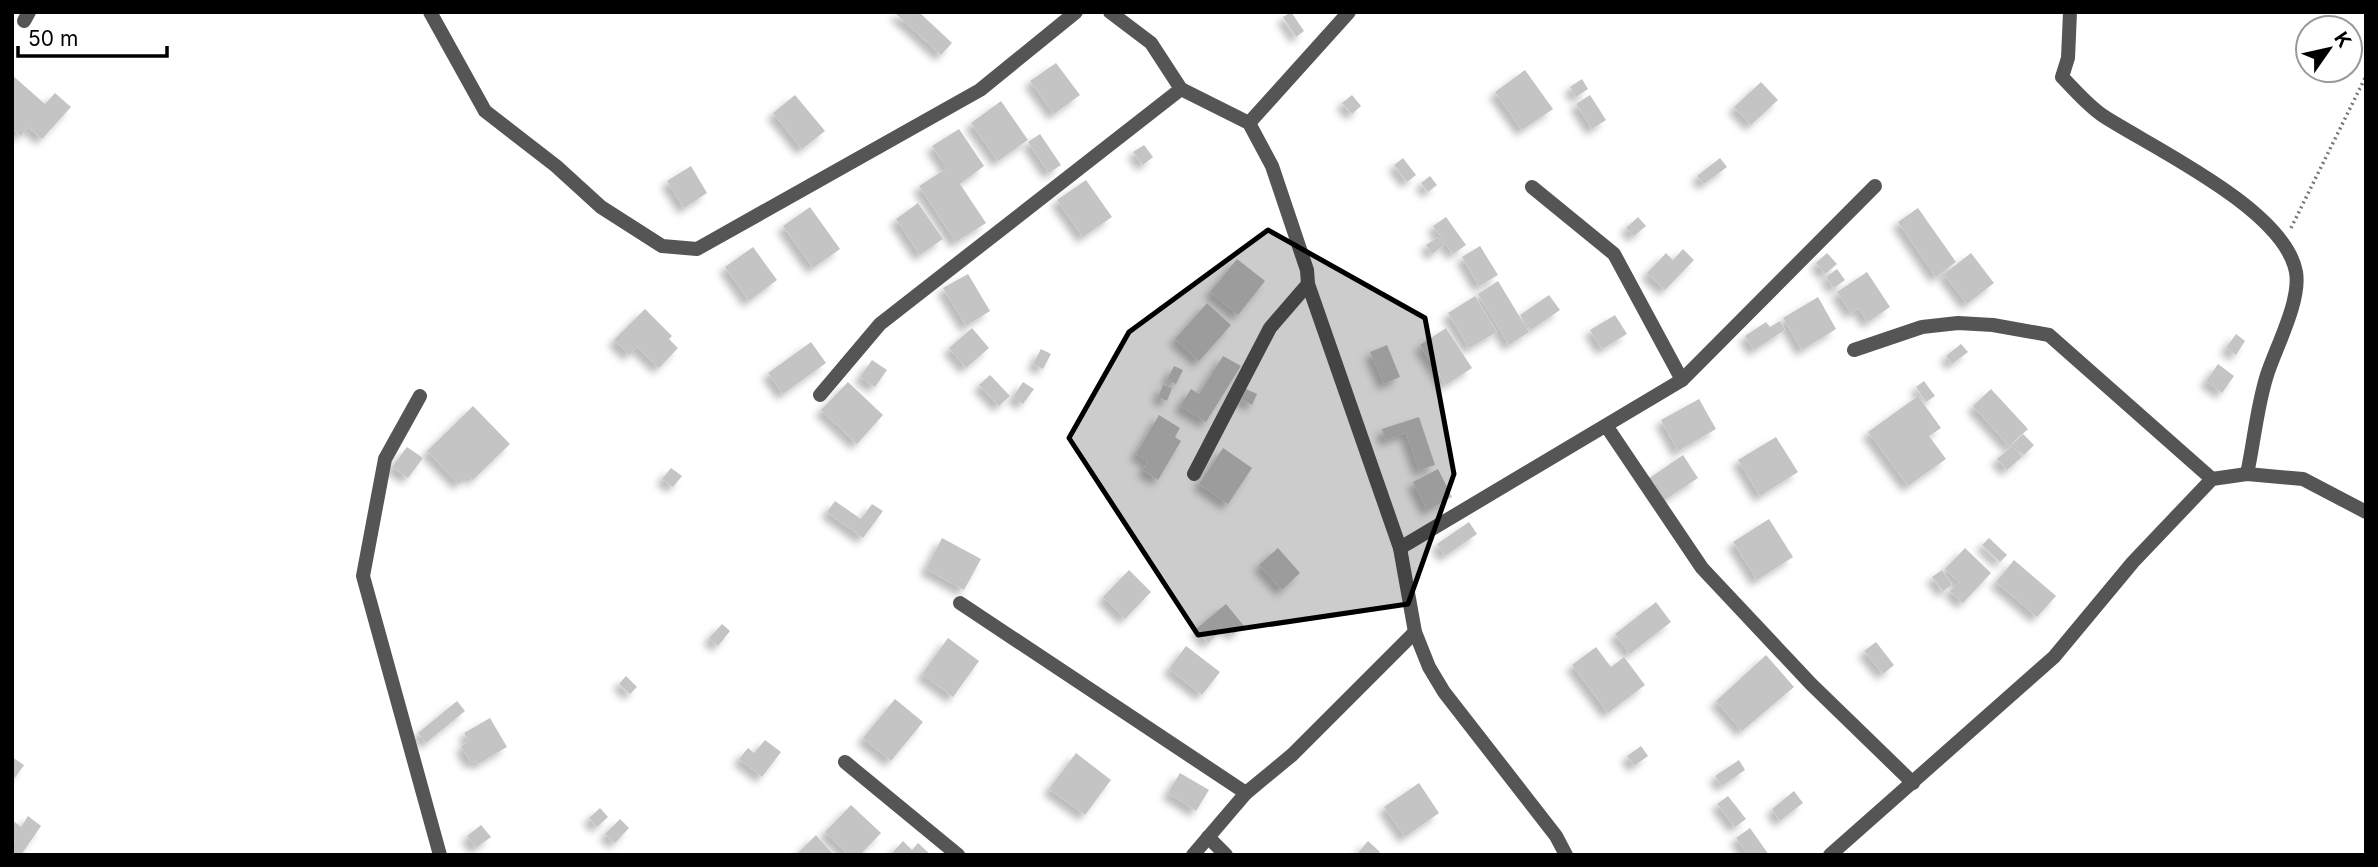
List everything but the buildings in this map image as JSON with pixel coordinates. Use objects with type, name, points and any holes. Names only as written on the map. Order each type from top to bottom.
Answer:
[{"type":"street","points":[[430,12],[485,111],[556,166],[601,206],[662,246],[697,249],[980,90],[1076,12]]},
{"type":"street","points":[[1110,12],[1151,43],[1181,89],[1249,123],[1272,166],[1307,270],[1308,284],[1400,548],[1415,632],[1429,667],[1444,692],[1556,836],[1566,855]]},
{"type":"street","points":[[1249,123],[1349,12]]},
{"type":"street","points":[[2070,12],[2068,58],[2062,77],[2102,115],[2210,180],[2258,216],[2284,242],[2296,273],[2288,319],[2266,376],[2247,474]]},
{"type":"street","points":[[820,395],[880,324],[1181,89]]},
{"type":"street","points":[[1400,548],[1682,380],[1875,186]]},
{"type":"street","points":[[1532,187],[1614,254],[1682,380]]},
{"type":"street","points":[[1194,474],[1270,328],[1308,284]]},
{"type":"street","points":[[1854,349],[1922,327],[1958,323],[1993,325],[2049,335],[2212,479]]},
{"type":"street","points":[[420,397],[385,459],[363,576],[440,855]]},
{"type":"street","points":[[1607,427],[1702,568],[1811,684],[1913,783]]},
{"type":"street","points":[[1830,855],[2054,657],[2133,562],[2212,479],[2247,474],[2303,479],[2366,512]]},
{"type":"street","points":[[960,603],[1246,793]]},
{"type":"street","points":[[1193,855],[1246,793],[1292,755],[1415,632]]},
{"type":"street","points":[[845,762],[958,855]]},
{"type":"street","points":[[1208,837],[1226,855]]},
{"type":"path","points":[[2284,242],[2366,76]]},
{"type":"highlighted area","points":[[1268,230],[1425,318],[1454,474],[1408,604],[1198,635],[1069,438],[1129,332]]}]
